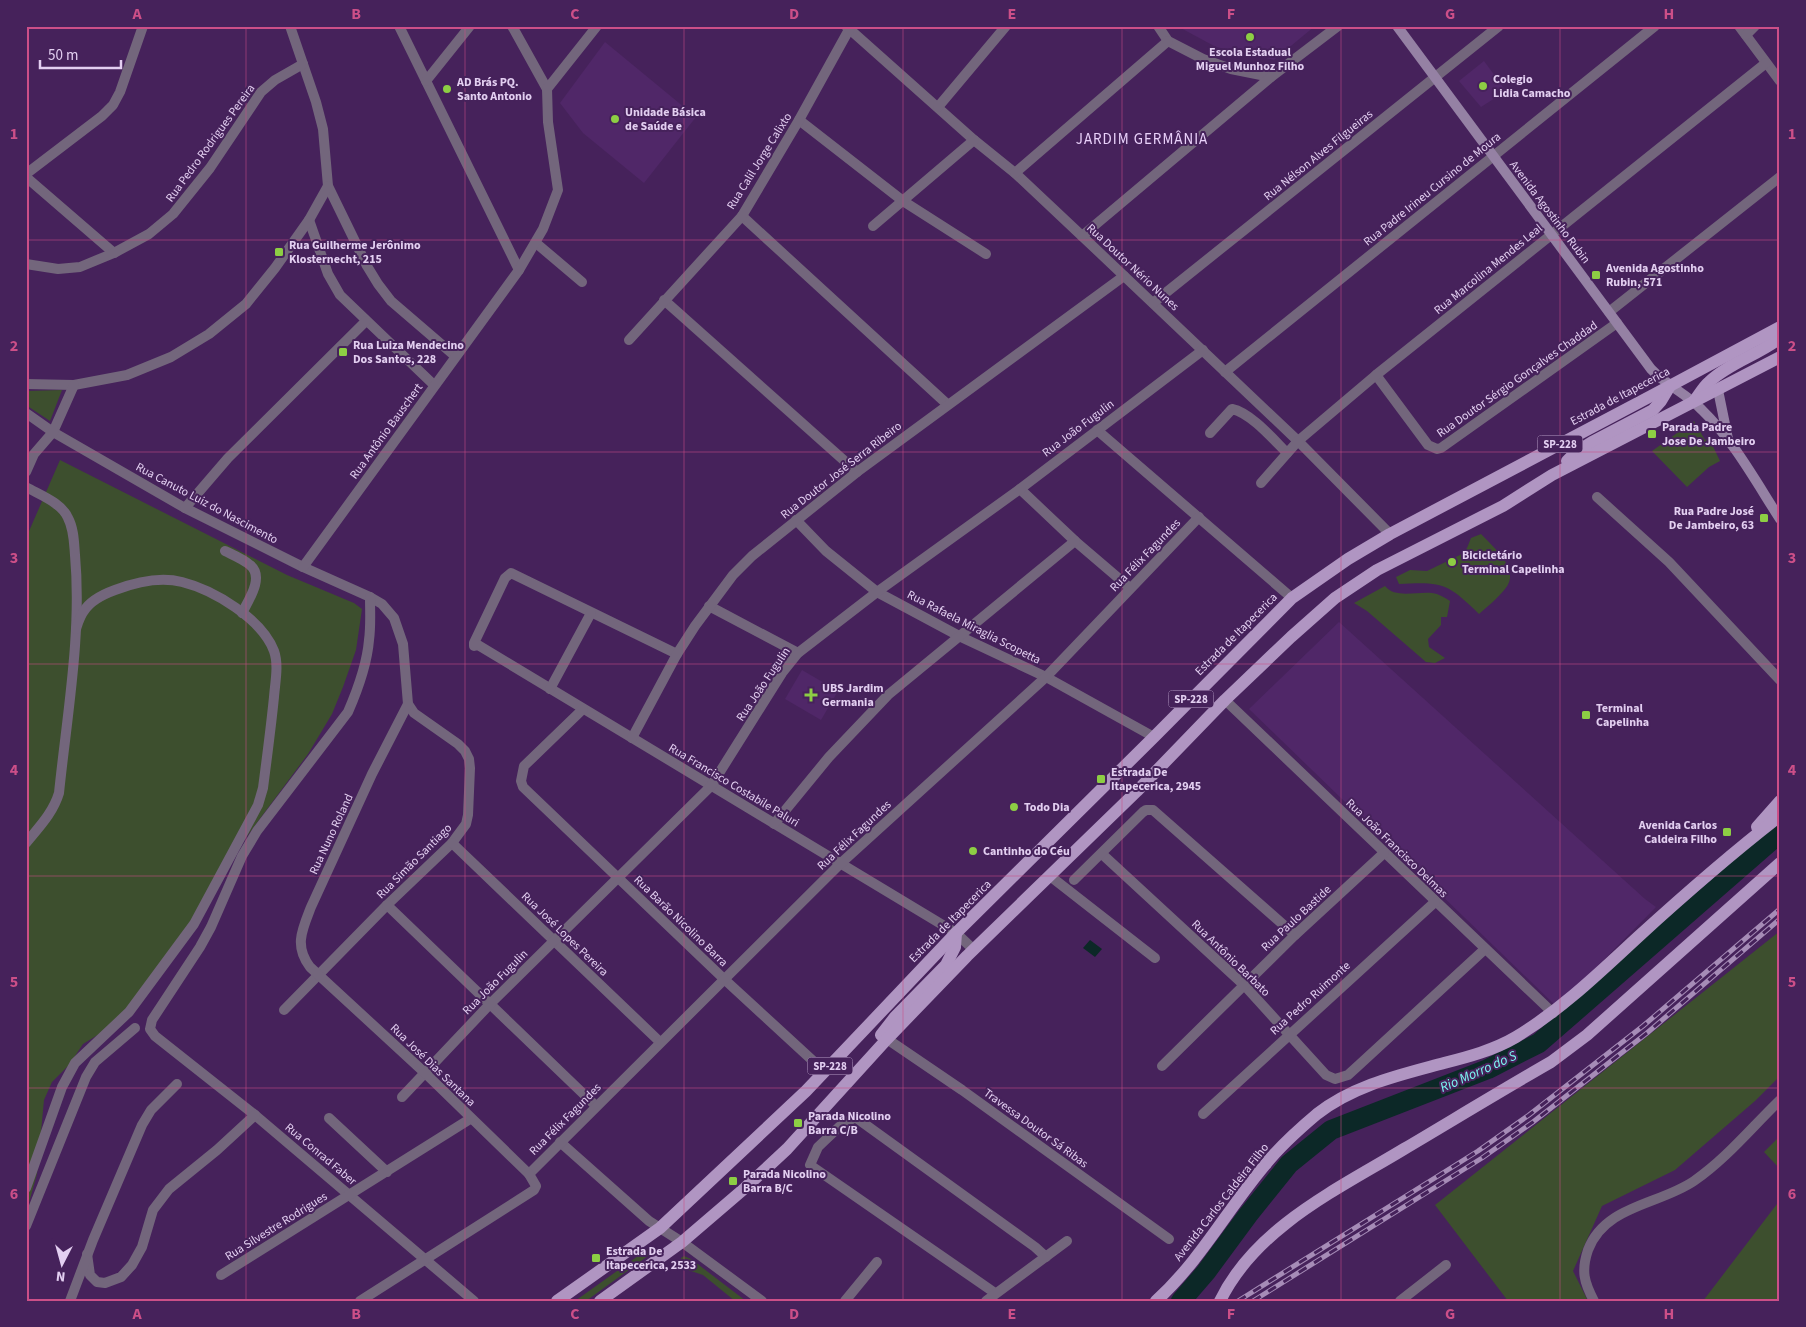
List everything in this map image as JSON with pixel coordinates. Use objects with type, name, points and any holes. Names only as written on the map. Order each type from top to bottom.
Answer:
[{"type":"main road","name":"Avenida Agostinho Rubin","points":[[1397,26],[1651,369],[1660,378],[1694,402],[1728,440]]},
{"type":"main road","name":"Estrada de Itapecerica","points":[[557,1301],[660,1228],[806,1091],[956,933],[1292,598],[1348,559],[1390,534],[1780,326]]},
{"type":"main road","points":[[1694,402],[1707,383],[1718,374],[1771,345],[1780,338]]},
{"type":"main road","name":"SP-228","points":[[600,1301],[682,1242],[787,1149],[858,1069],[974,950],[1225,700],[1290,637],[1335,598],[1362,579],[1403,556],[1503,506],[1552,475],[1780,358]]},
{"type":"main road","points":[[1552,475],[1576,452],[1653,410],[1661,401],[1670,385]]},
{"type":"main road","points":[[1718,390],[1728,440],[1780,520]]},
{"type":"main road","points":[[1739,848],[1780,800]]},
{"type":"main road","name":"Avenida Carlos Caldeira Filho","points":[[1156,1301],[1196,1258],[1264,1166],[1288,1139],[1318,1113],[1365,1086],[1483,1052],[1514,1038],[1553,1013],[1739,848],[1780,816]]},
{"type":"main road","points":[[1220,1301],[1226,1288],[1248,1260],[1277,1230],[1314,1203],[1551,1062],[1586,1035],[1780,863]]},
{"type":"main road","points":[[858,1069],[858,1063],[895,1017],[946,965],[954,947],[956,933]]},
{"type":"street","points":[[114,253],[26,175],[113,105],[120,92],[143,26]]},
{"type":"street","points":[[290,26],[316,102],[323,129],[328,186],[367,266],[378,284],[392,301],[455,356]]},
{"type":"street","points":[[399,26],[518,270]]},
{"type":"street","points":[[426,81],[470,26]]},
{"type":"street","points":[[434,384],[536,243],[558,190],[548,122],[547,89],[512,26]]},
{"type":"street","points":[[547,89],[597,26]]},
{"type":"street","points":[[938,107],[1006,26]]},
{"type":"street","points":[[1158,26],[1168,41],[1203,59],[1231,69],[1271,77]]},
{"type":"street","points":[[1082,236],[1271,77],[1338,26]]},
{"type":"street","name":"Rua Nélson Alves Filgueiras","points":[[1153,303],[1499,26]]},
{"type":"street","name":"Rua Padre Irineu Cursino de Moura","points":[[1225,372],[1492,155],[1655,26]]},
{"type":"street","points":[[1739,26],[1780,81]]},
{"type":"street","points":[[1746,35],[1754,26]]},
{"type":"street","name":"Rua Doutor Nério Nunes","points":[[849,27],[974,140],[1015,173],[1298,440],[1390,534]]},
{"type":"street","name":"Rua Calil Jorge Calixto","points":[[629,340],[742,216],[831,66],[849,27]]},
{"type":"street","points":[[1015,173],[1168,41]]},
{"type":"street","name":"Rua Marcolina Mendes Leal","points":[[1260,483],[1298,440],[1376,375],[1766,62]]},
{"type":"street","name":"Rua Pedro Rodrigues Pereira","points":[[26,264],[58,269],[80,267],[114,253],[150,234],[173,214],[210,168],[261,92],[276,80],[303,64]]},
{"type":"street","points":[[799,120],[903,200],[986,254]]},
{"type":"street","points":[[873,226],[974,140]]},
{"type":"street","name":"Rua Doutor Sérgio Gonçalves Chaddad","points":[[1609,312],[1780,177]]},
{"type":"street","points":[[26,384],[74,384],[127,375],[171,357],[209,334],[246,304],[275,268],[309,220],[328,186]]},
{"type":"street","points":[[742,216],[947,404]]},
{"type":"street","name":"Rua Antônio Bauschert","points":[[303,567],[434,384],[366,321],[340,294],[328,274],[309,220]]},
{"type":"street","points":[[536,243],[582,282]]},
{"type":"street","name":"Rua Doutor José Serra Ribeiro","points":[[632,738],[677,654],[709,606],[733,575],[752,556],[857,472],[947,404],[1124,276]]},
{"type":"street","points":[[664,300],[857,472]]},
{"type":"street","points":[[185,508],[228,458],[366,321]]},
{"type":"street","name":"Rua Doutor Sérgio Gonçalves Chaddad","points":[[1376,375],[1428,445],[1437,449],[1442,448],[1617,323]]},
{"type":"street","name":"Rua João Fugulin","points":[[402,1097],[490,1004],[711,786],[782,673],[798,653],[877,592],[1020,489],[1203,350]]},
{"type":"street","points":[[26,472],[34,454],[53,432],[74,384]]},
{"type":"street","points":[[1210,432],[1232,409],[1238,410],[1252,420],[1287,453]]},
{"type":"street","name":"Rua Canuto Luiz do Nascimento","points":[[26,413],[53,432],[185,508],[382,604],[394,618],[403,644],[408,704]]},
{"type":"street","points":[[1097,430],[1292,598]]},
{"type":"street","points":[[26,487],[60,507],[68,516],[72,529],[76,574],[76,629],[59,793],[49,816],[26,843]]},
{"type":"street","points":[[1020,489],[1075,541],[1130,588]]},
{"type":"street","points":[[1597,497],[1669,562],[1780,680]]},
{"type":"street","name":"Rua Félix Fagundes","points":[[529,1174],[840,864],[1046,677],[1199,517]]},
{"type":"street","name":"Rua Rafaela Miraglia Scopetta","points":[[796,520],[826,552],[877,592],[961,637],[1046,677],[1154,737]]},
{"type":"street","points":[[774,824],[829,757],[888,695],[961,637],[1075,541]]},
{"type":"street","points":[[225,551],[250,565],[256,575],[254,590],[242,613]]},
{"type":"street","name":"Rua Francisco Costabile Paluri","points":[[591,613],[515,574],[508,575],[474,640],[474,646],[478,645],[956,933],[974,950]]},
{"type":"street","points":[[26,1188],[62,1087],[76,1063],[129,1012],[194,924],[258,805],[263,788],[276,673],[274,652],[268,639],[251,620],[226,601],[181,582],[158,580],[137,582],[106,593],[84,610],[76,629]]},
{"type":"street","name":"Rua Conrad Faber","points":[[370,597],[369,640],[365,666],[357,692],[348,712],[257,830],[242,856],[211,927],[152,1020],[150,1028],[155,1036],[255,1114],[474,1301]]},
{"type":"street","points":[[709,606],[798,653]]},
{"type":"street","points":[[550,689],[591,613],[677,654]]},
{"type":"street","name":"Rua João Francisco Delmas","points":[[1225,700],[1553,1013]]},
{"type":"street","name":"Rua Simão Santiago","points":[[284,1010],[387,905],[452,843],[466,824],[468,815],[469,759],[465,751],[458,744],[414,713],[408,704]]},
{"type":"street","name":"Rua Nuno Roland","points":[[319,974],[304,959],[300,948],[305,921],[372,774],[408,704]]},
{"type":"street","name":"Rua Barão Nicolino Barra","points":[[583,708],[524,766],[521,781],[523,787],[618,879],[824,1071]]},
{"type":"street","points":[[1074,880],[1143,812],[1154,810],[1296,935]]},
{"type":"street","name":"Rua José Lopes Pereira","points":[[452,843],[660,1042]]},
{"type":"street","name":"Rua Paulo Bastide","points":[[1162,1066],[1384,852]]},
{"type":"street","name":"Rua Antônio Barbato","points":[[1102,854],[1244,985],[1326,1074],[1335,1079],[1340,1078],[1359,1065],[1485,949]]},
{"type":"street","points":[[1050,876],[1156,958]]},
{"type":"street","name":"Rua Pedro Ruimonte","points":[[1202,1114],[1435,902]]},
{"type":"street","points":[[387,905],[596,1106]]},
{"type":"street","name":"Rua José Dias Santana","points":[[319,974],[529,1174]]},
{"type":"street","points":[[26,1226],[86,1077],[95,1062],[135,1028]]},
{"type":"street","name":"Travessa Doutor Sá Ribas","points":[[887,1039],[962,1090],[1169,1239]]},
{"type":"street","points":[[70,1301],[127,1155],[151,1110],[177,1084]]},
{"type":"street","points":[[1594,1301],[1586,1282],[1583,1267],[1590,1246],[1605,1226],[1623,1213],[1663,1197],[1692,1182],[1725,1157],[1780,1100]]},
{"type":"street","points":[[87,1254],[90,1275],[97,1282],[105,1282],[121,1277],[132,1264],[142,1247],[154,1210],[169,1190],[217,1150],[255,1114]]},
{"type":"street","points":[[995,1294],[810,1165],[818,1147],[839,1127],[855,1116],[1036,1247],[1046,1257]]},
{"type":"street","points":[[329,1118],[386,1172]]},
{"type":"street","name":"Rua Silvestre Rodrigues","points":[[221,1275],[351,1195],[470,1118]]},
{"type":"street","points":[[560,1142],[649,1221],[682,1242],[762,1301]]},
{"type":"street","points":[[360,1301],[534,1190],[536,1183],[529,1174]]},
{"type":"street","points":[[986,1301],[1067,1241]]},
{"type":"street","points":[[845,1301],[877,1262]]},
{"type":"street","points":[[1400,1301],[1446,1265]]},
{"type":"shaded area","name":"Escola Estadual Miguel Munhoz Filho","points":[[1177,26],[1315,26],[1274,60],[1216,47]]},
{"type":"shaded area","points":[[605,42],[696,117],[644,183],[583,133],[560,103]]},
{"type":"shaded area","name":"Colegio Lidia Camacho","points":[[1484,61],[1506,91],[1481,107],[1459,81]]},
{"type":"shaded area","points":[[1339,622],[1656,907],[1557,1007],[1249,709]]},
{"type":"shaded area","name":"UBS Jardim Germania","points":[[802,670],[838,691],[821,720],[785,699]]},
{"type":"shaded area","points":[[1090,940],[1102,949],[1095,957],[1083,948]]},
{"type":"green space","points":[[62,390],[50,421],[26,405],[26,391]]},
{"type":"green space","points":[[1694,421],[1705,440],[1709,438],[1720,461],[1709,467],[1687,487],[1652,451]]},
{"type":"green space","points":[[60,460],[287,575],[354,603],[362,609],[356,650],[343,687],[332,714],[308,754],[245,839],[199,917],[114,1025],[83,1044],[69,1065],[52,1082],[44,1100],[37,1174],[26,1213],[26,538]]},
{"type":"green space","points":[[1481,534],[1504,559],[1510,574],[1509,582],[1505,589],[1479,614],[1459,596],[1444,587],[1426,583],[1399,584],[1396,577],[1410,570],[1427,571],[1460,555],[1467,548],[1471,538]]},
{"type":"green space","points":[[1385,586],[1389,590],[1407,594],[1437,594],[1450,601],[1447,617],[1441,617],[1441,625],[1428,639],[1429,647],[1445,658],[1435,663],[1426,662],[1367,611],[1354,603]]},
{"type":"green space","points":[[1780,931],[1780,1076],[1755,1101],[1675,1170],[1602,1206],[1573,1271],[1588,1301],[1508,1301],[1435,1205]]},
{"type":"green space","points":[[1780,1136],[1780,1169],[1764,1152]]},
{"type":"green space","points":[[1780,1200],[1780,1301],[1703,1301]]},
{"type":"green space","points":[[652,1246],[655,1249],[652,1253],[586,1301],[575,1301]]},
{"type":"green space","points":[[684,1256],[691,1259],[746,1301],[735,1301],[703,1275],[685,1269],[681,1258]]},
{"type":"waterway","name":"Rio Morro do S","points":[[1181,1301],[1206,1272],[1289,1164],[1331,1130],[1488,1069],[1539,1043],[1780,833]]},
{"type":"railway","points":[[1238,1301],[1478,1151],[1529,1115],[1643,1026],[1780,909]]},
{"type":"railway","points":[[1253,1301],[1482,1158],[1533,1122],[1647,1033],[1780,919]]},
{"type":"place","name":"Escola Estadual Miguel Munhoz Filho","points":[[1250,37]]},
{"type":"place","name":"Colegio Lidia Camacho","points":[[1483,86]]},
{"type":"place","name":"AD Brás PQ. Santo Antonio","points":[[447,89]]},
{"type":"place","name":"Unidade Básica de Saúde e","points":[[615,119]]},
{"type":"place","name":"Rua Guilherme Jerônimo Klosternecht, 215","points":[[279,252]]},
{"type":"place","name":"Avenida Agostinho Rubin, 571","points":[[1596,275]]},
{"type":"place","name":"Rua Luiza Mendecino Dos Santos, 228","points":[[343,352]]},
{"type":"place","name":"Parada Padre Jose De Jambeiro","points":[[1652,434]]},
{"type":"place","name":"Rua Padre José De Jambeiro, 63","points":[[1764,518]]},
{"type":"place","name":"Bicicletário Terminal Capelinha","points":[[1452,562]]},
{"type":"place","name":"UBS Jardim Germania","points":[[811,695]]},
{"type":"place","name":"Terminal Capelinha","points":[[1586,715]]},
{"type":"place","name":"Estrada De Itapecerica, 2945","points":[[1101,779]]},
{"type":"place","name":"Todo Dia","points":[[1014,807]]},
{"type":"place","name":"Avenida Carlos Caldeira Filho","points":[[1727,832]]},
{"type":"place","name":"Cantinho do Céu","points":[[973,851]]},
{"type":"place","name":"Parada Nicolino Barra C/B","points":[[798,1123]]},
{"type":"place","name":"Parada Nicolino Barra B/C","points":[[733,1181]]},
{"type":"place","name":"Estrada De Itapecerica, 2533","points":[[596,1258]]},
{"type":"district","name":"JARDIM GERMÂNIA","points":[[1142,139]]}]
